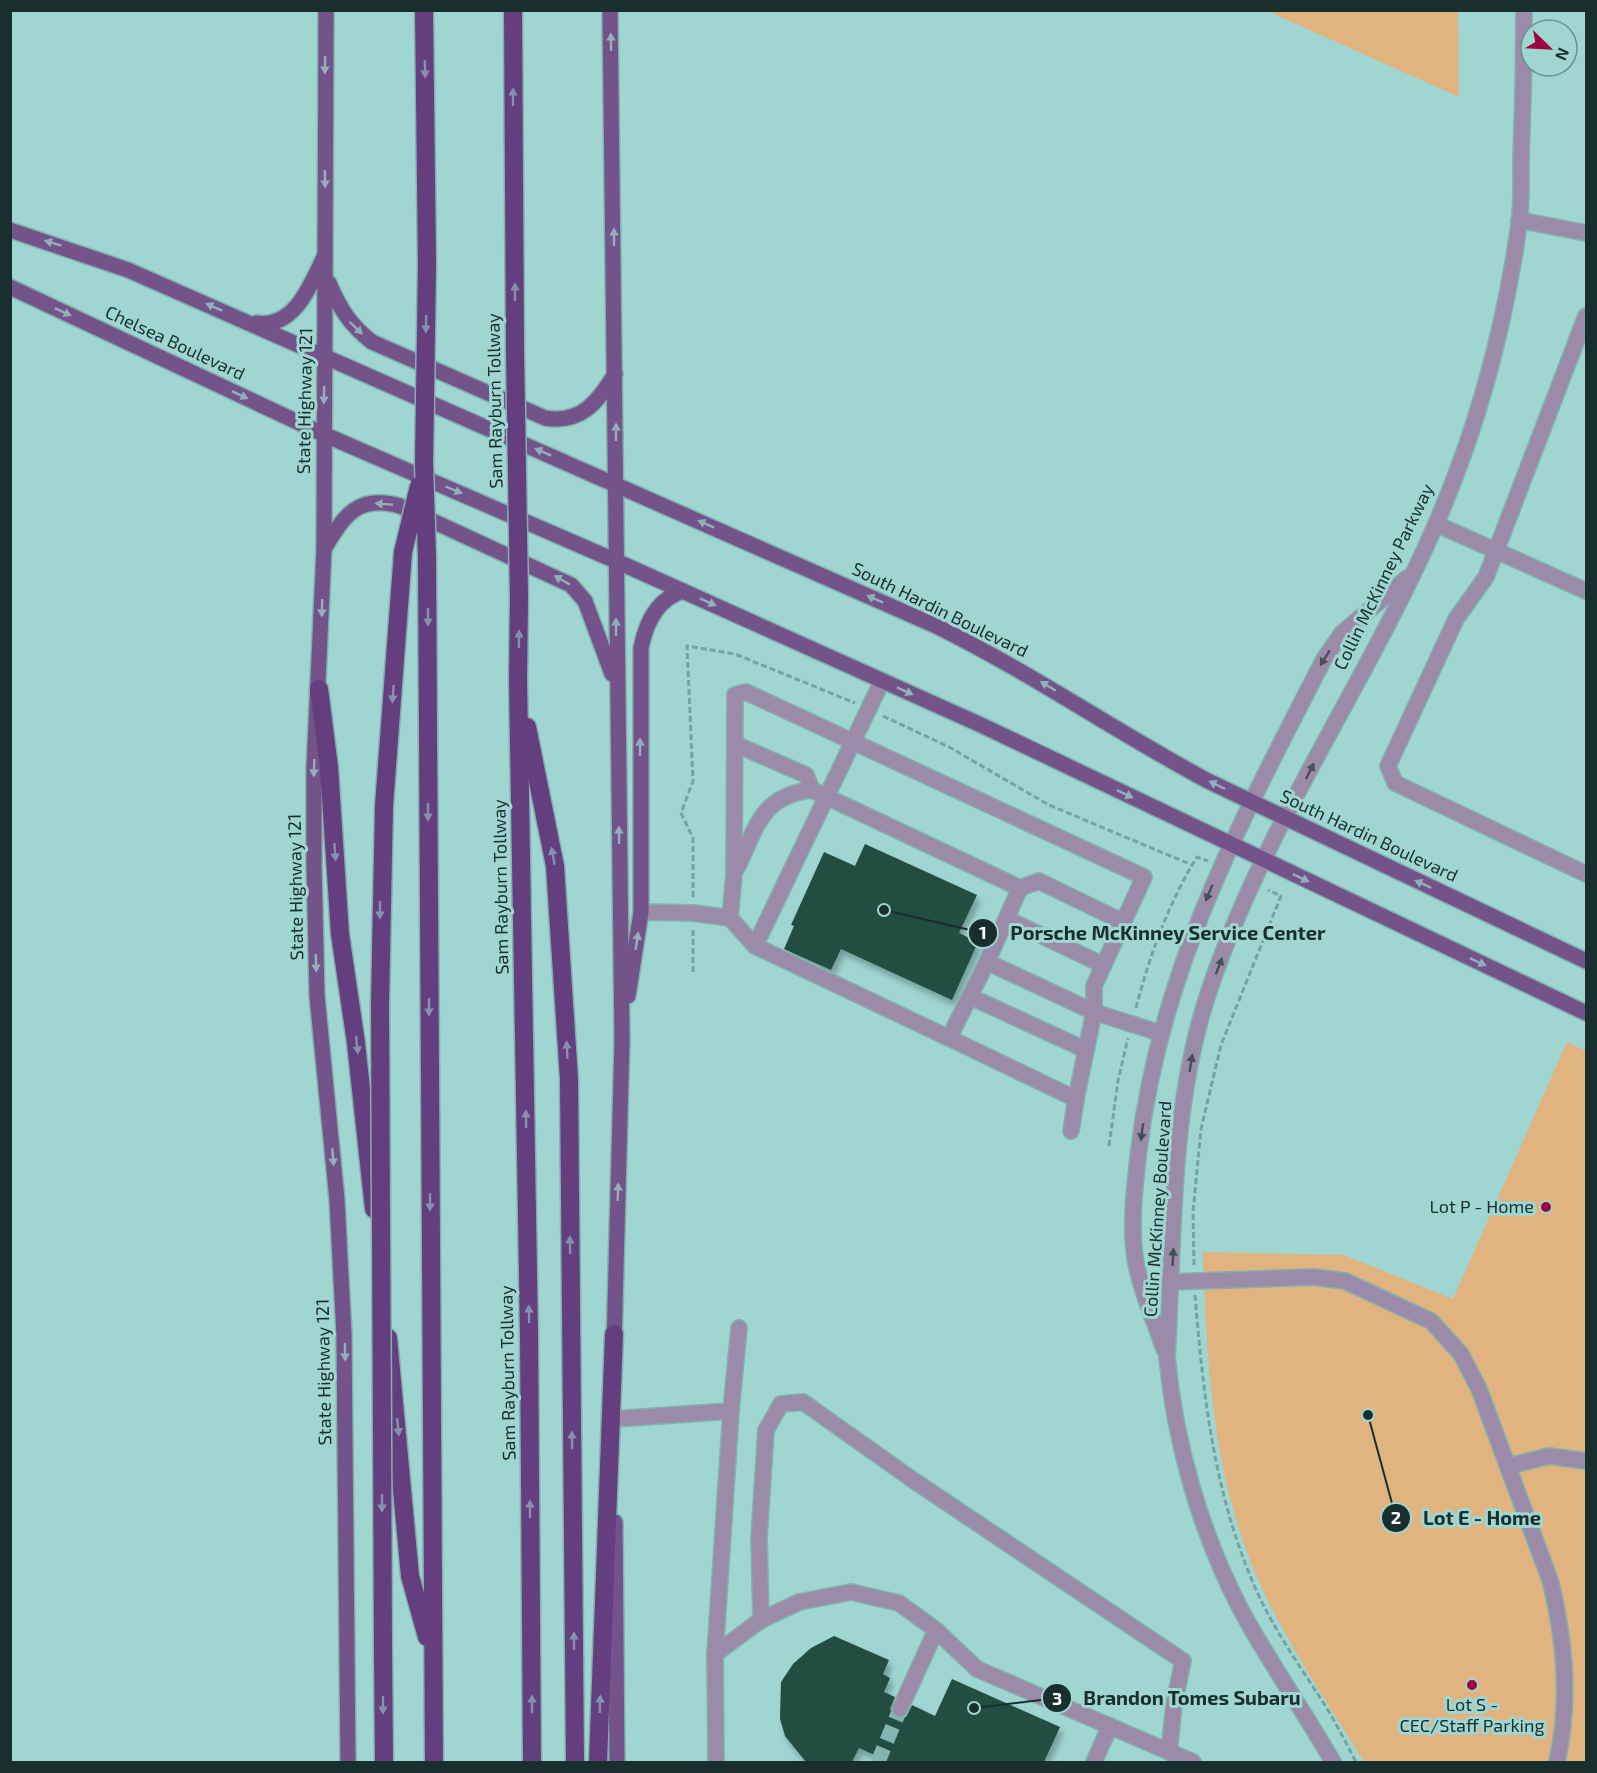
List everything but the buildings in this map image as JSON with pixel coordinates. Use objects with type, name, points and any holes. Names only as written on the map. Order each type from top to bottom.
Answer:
[{"type":"highway","points":[[424,10],[427,265],[424,463],[427,558],[434,1762]]},
{"type":"highway","name":"Sam Rayburn Tollway","points":[[513,10],[518,680],[529,1310],[532,1762]]},
{"type":"highway","points":[[384,1762],[380,1003],[384,806],[403,552],[424,463]]},
{"type":"highway","points":[[518,680],[555,866],[564,988],[568,1078],[574,1762]]},
{"type":"highway","points":[[319,689],[329,767],[340,934],[357,1043],[399,1441],[410,1576],[434,1662]]},
{"type":"highway","points":[[598,1762],[614,1334]]},
{"type":"main road","name":"State Highway 121","points":[[326,10],[327,278],[323,434],[324,549],[314,780],[317,985],[337,1200],[344,1335],[348,1762]]},
{"type":"main road","points":[[610,10],[616,686],[622,1041],[614,1334],[617,1762]]},
{"type":"main road","points":[[10,230],[128,270],[325,357]]},
{"type":"main road","points":[[247,322],[270,324],[289,315],[304,296],[326,253]]},
{"type":"main road","points":[[327,278],[340,309],[353,327],[372,342],[545,418],[567,419],[586,411],[603,394],[615,373]]},
{"type":"main road","name":"Chelsea Boulevard","points":[[10,287],[323,434]]},
{"type":"main road","name":"South Hardin Boulevard","points":[[325,357],[978,646],[1166,759],[1286,819],[1587,961]]},
{"type":"main road","points":[[323,434],[616,561],[882,681],[1587,1013]]},
{"type":"main road","points":[[324,549],[353,509],[382,502],[400,506],[553,575],[571,585],[585,601],[616,686]]},
{"type":"main road","points":[[622,1041],[641,912],[641,648],[654,611],[668,597],[683,591]]},
{"type":"street","name":"Collin McKinney Parkway","points":[[1264,861],[1436,524],[1482,398],[1506,303],[1520,220],[1524,10]]},
{"type":"street","points":[[1520,220],[1587,233]]},
{"type":"street","points":[[1587,315],[1486,577],[1456,618],[1388,766],[1395,783],[1587,874]]},
{"type":"street","points":[[1436,524],[1587,591]]},
{"type":"street","name":"Collin McKinney Boulevard","points":[[1167,1357],[1141,1283],[1134,1240],[1141,1131],[1160,1033],[1189,941],[1229,844],[1324,659],[1342,633],[1411,574]]},
{"type":"street","points":[[755,946],[819,794],[854,741],[882,681]]},
{"type":"street","points":[[730,918],[734,874],[735,695],[746,692],[1144,877],[1094,986],[1094,1012],[1071,1131]]},
{"type":"street","points":[[735,744],[806,776],[819,794]]},
{"type":"street","points":[[734,874],[767,807],[799,791],[819,794],[1020,888],[1039,881],[1123,922]]},
{"type":"street","name":"Collin McKinney Boulevard","points":[[1264,861],[1209,991],[1193,1052],[1178,1157],[1167,1357],[1170,1389],[1193,1488],[1226,1579],[1326,1759]]},
{"type":"street","points":[[949,1038],[987,962],[1020,888]]},
{"type":"street","points":[[641,912],[693,913],[730,918],[755,946],[1076,1099]]},
{"type":"street","points":[[1006,919],[1103,965]]},
{"type":"street","points":[[987,962],[1094,1012],[1160,1033]]},
{"type":"street","points":[[970,997],[1086,1050]]},
{"type":"street","points":[[1141,1283],[1328,1277],[1363,1287],[1420,1314],[1442,1330],[1471,1370],[1550,1580],[1557,1614],[1564,1698],[1557,1762]]},
{"type":"street","points":[[716,1762],[715,1654],[731,1412],[739,1328]]},
{"type":"street","points":[[761,1620],[759,1538],[766,1430],[780,1404],[803,1402],[913,1480],[1183,1661],[1174,1704],[1170,1752]]},
{"type":"street","points":[[614,1419],[731,1412]]},
{"type":"street","points":[[1509,1466],[1549,1456],[1587,1461]]},
{"type":"street","points":[[715,1654],[761,1620],[800,1602],[851,1593],[899,1603],[936,1630],[977,1669],[1193,1762]]},
{"type":"street","points":[[900,1709],[936,1630]]},
{"type":"street","points":[[1094,1762],[1110,1726]]},
{"type":"path","points":[[1109,1146],[1118,1081],[1144,975],[1173,898],[1192,865]]},
{"type":"shaded area","points":[[1267,11],[1458,11],[1459,97]]},
{"type":"shaded area","points":[[1567,1042],[1586,1051],[1586,1762],[1364,1762],[1280,1623],[1265,1595],[1241,1535],[1223,1465],[1212,1395],[1203,1252],[1344,1255],[1453,1299]]},
{"type":"tunnel","points":[[878,1762],[900,1709]]},
{"type":"place","name":"Porsche McKinney Service Center","points":[[884,910]]},
{"type":"place","name":"Lot P - Home","points":[[1546,1207]]},
{"type":"place","name":"Lot E - Home","points":[[1368,1415]]},
{"type":"place","name":"Lot S - CEC/Staff Parking","points":[[1472,1685]]},
{"type":"place","name":"Brandon Tomes Subaru","points":[[974,1708]]}]
